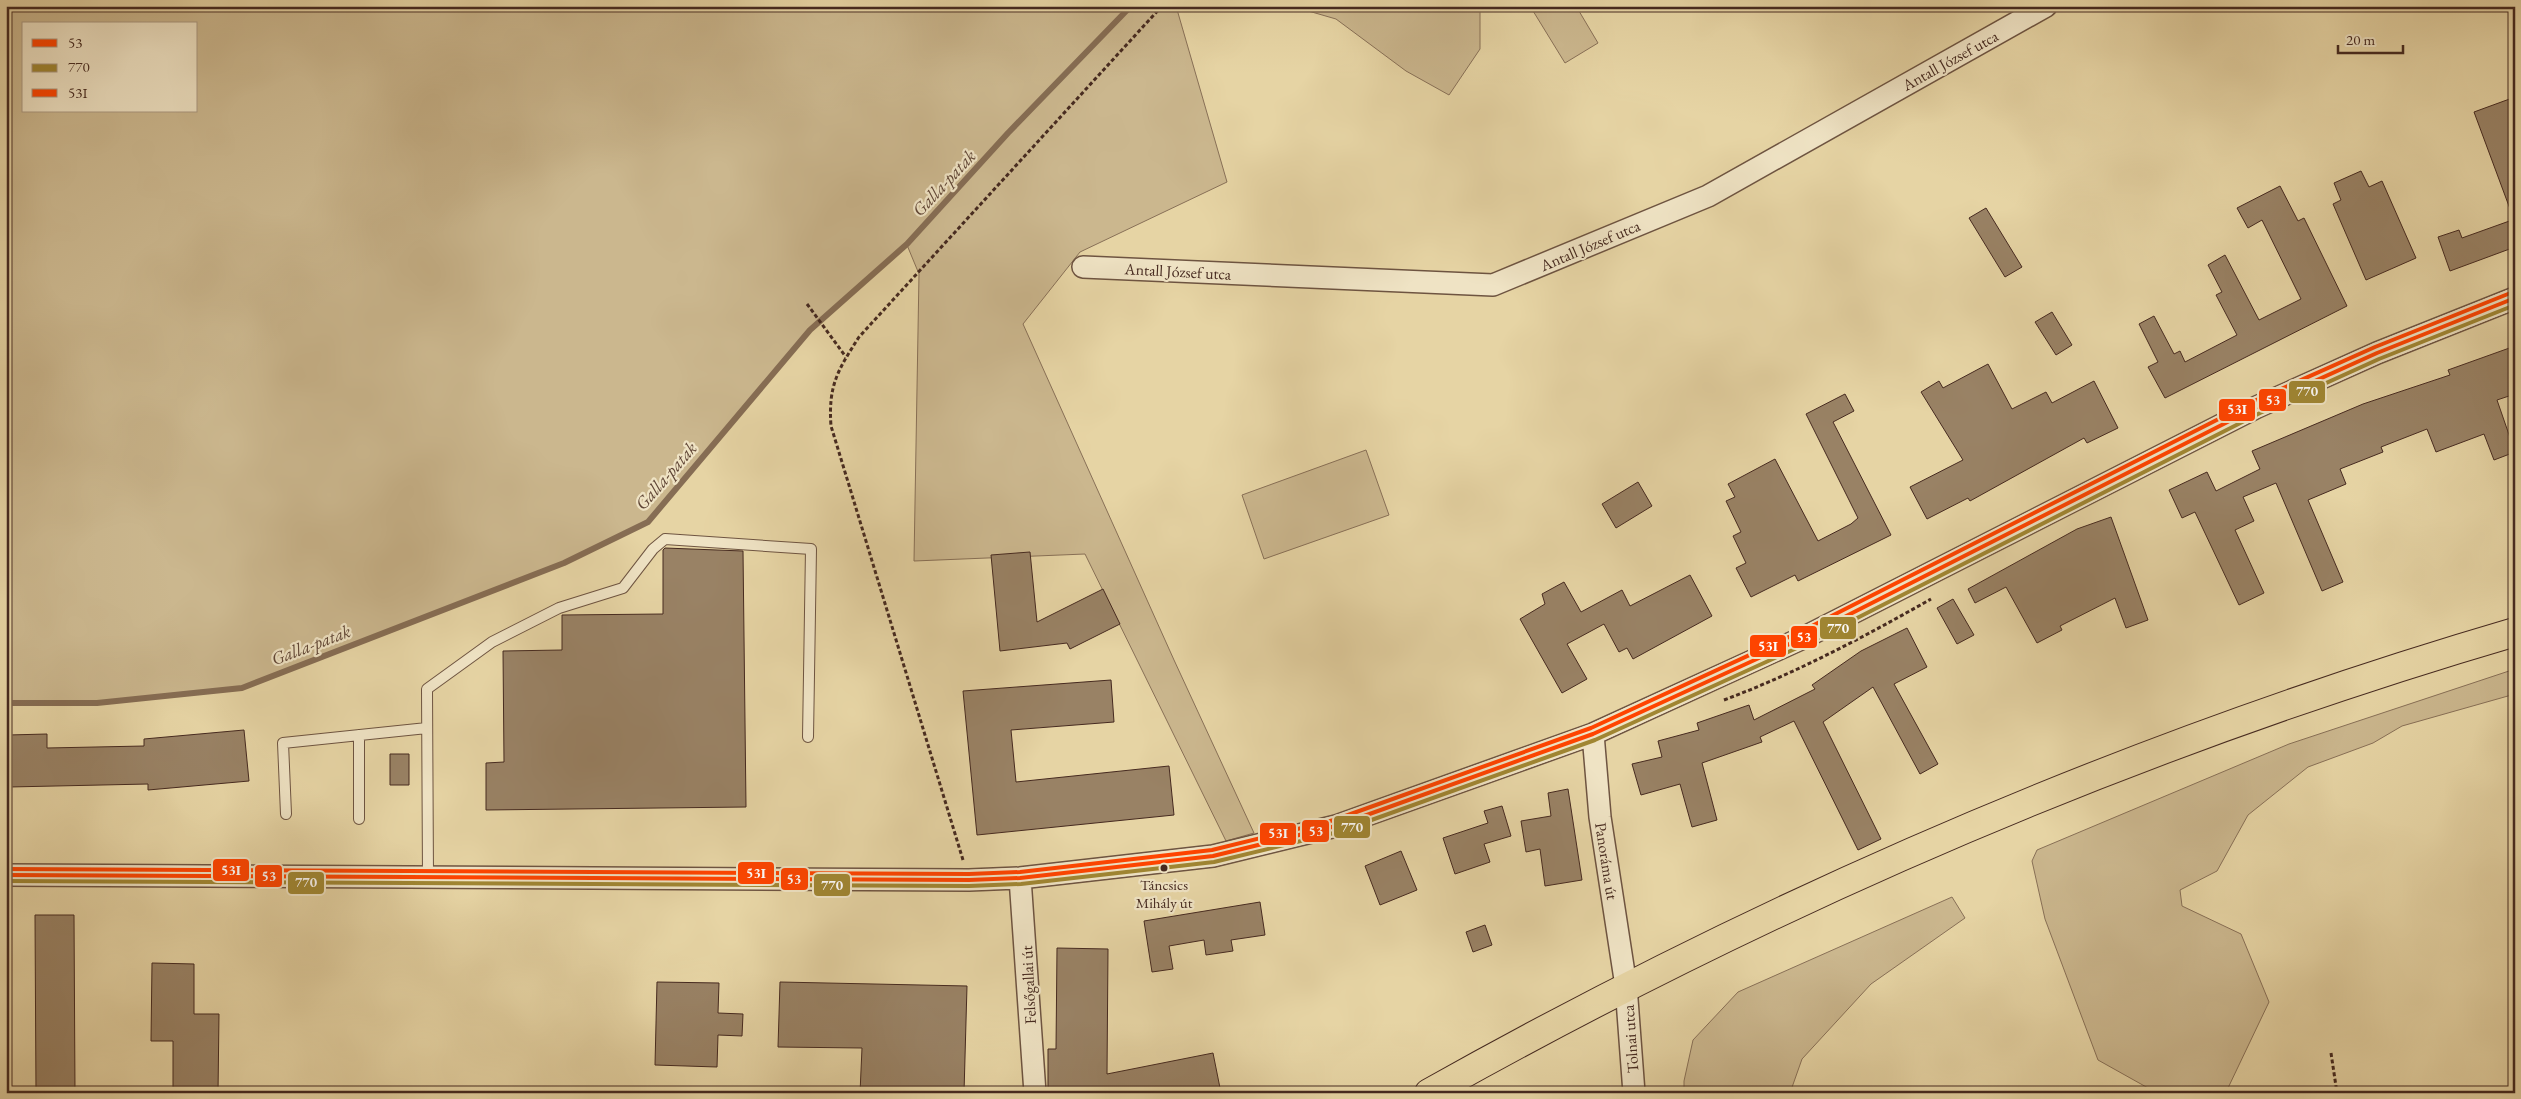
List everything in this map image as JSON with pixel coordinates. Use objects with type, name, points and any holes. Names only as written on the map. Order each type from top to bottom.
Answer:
[{"type":"main road","points":[[1429,1093],[1626,986],[1798,903],[1981,821],[2126,764],[2369,676],[2515,632]]},
{"type":"street","name":"Antall József utca","points":[[1083,267],[1493,285],[1708,196],[2046,6]]},
{"type":"street","points":[[6,875],[969,880],[1020,878],[1213,856],[1336,826],[1593,734],[1807,636],[2257,407],[2377,353],[2515,298]]},
{"type":"street","name":"Panoráma út","points":[[1593,734],[1600,817],[1626,986]]},
{"type":"street","name":"Felsőgallai út","points":[[1020,878],[1035,1093]]},
{"type":"street","name":"Tolnai utca","points":[[1626,986],[1634,1093]]},
{"type":"lane","points":[[428,877],[428,689],[500,638],[559,608],[623,588],[653,549],[665,539],[811,549],[808,737]]},
{"type":"lane","points":[[286,814],[283,743],[427,728]]},
{"type":"lane","points":[[359,735],[360,820]]},
{"type":"path","points":[[969,880],[831,426],[829,402],[834,382],[859,337],[889,302],[919,274],[1162,6]]},
{"type":"path","points":[[807,304],[846,358]]},
{"type":"path","points":[[2332,1053],[2337,1093]]},
{"type":"shaded area","points":[[6,6],[1176,6],[1227,182],[1080,252],[1023,324],[1254,833],[1226,841],[1085,554],[914,561],[919,274],[907,245],[810,330],[648,522],[564,563],[242,688],[97,703],[6,703]]},
{"type":"shaded area","points":[[1291,6],[1480,6],[1480,49],[1449,95],[1406,71],[1336,19]]},
{"type":"shaded area","points":[[1530,6],[1576,6],[1598,43],[1565,63]]},
{"type":"shaded area","points":[[1366,450],[1389,515],[1264,559],[1242,495]]},
{"type":"shaded area","points":[[2515,669],[2515,694],[2402,726],[2373,743],[2308,767],[2248,815],[2217,871],[2180,890],[2182,906],[2241,934],[2269,1002],[2228,1088],[2205,1093],[2157,1093],[2098,1060],[2045,919],[2032,861],[2037,850],[2289,744]]},
{"type":"shaded area","points":[[1952,897],[1965,918],[1871,984],[1802,1059],[1790,1093],[1684,1093],[1684,1081],[1693,1040],[1738,992]]},
{"type":"building","points":[[2515,97],[2515,216],[2513,217],[2474,112]]},
{"type":"building","points":[[2361,171],[2369,187],[2382,181],[2416,258],[2366,280],[2333,204],[2341,200],[2334,183]]},
{"type":"building","points":[[2280,186],[2298,221],[2304,218],[2347,306],[2165,398],[2148,367],[2158,362],[2139,324],[2154,316],[2174,354],[2180,351],[2185,362],[2237,335],[2216,295],[2222,292],[2208,265],[2225,255],[2259,320],[2301,299],[2262,220],[2248,228],[2237,208]]},
{"type":"building","points":[[1986,208],[2022,267],[2005,277],[1969,218]]},
{"type":"building","points":[[2515,219],[2515,247],[2450,271],[2438,237],[2459,230],[2462,238]]},
{"type":"building","points":[[2052,312],[2072,345],[2056,355],[2035,322]]},
{"type":"building","points":[[2515,346],[2515,394],[2497,400],[2515,452],[2494,460],[2484,434],[2436,452],[2427,429],[2381,447],[2383,452],[2340,469],[2346,484],[2308,500],[2343,582],[2322,591],[2276,483],[2243,497],[2254,521],[2235,530],[2264,593],[2239,605],[2195,512],[2182,518],[2169,490],[2207,472],[2216,491],[2260,469],[2252,451],[2363,404],[2450,375],[2448,370]]},
{"type":"building","points":[[1988,364],[2012,409],[2046,392],[2052,403],[2094,381],[2118,428],[2087,443],[2084,438],[1970,501],[1968,498],[1927,519],[1910,487],[1963,460],[1921,392],[1939,381],[1943,388]]},
{"type":"building","points":[[1845,394],[1854,411],[1833,422],[1891,535],[1798,581],[1795,575],[1751,597],[1736,568],[1746,563],[1733,536],[1741,532],[1726,501],[1735,497],[1728,484],[1775,459],[1818,541],[1851,524],[1858,518],[1806,414]]},
{"type":"building","points":[[1638,482],[1652,506],[1616,528],[1602,504]]},
{"type":"building","points":[[2111,517],[2148,620],[2126,628],[2115,598],[2060,626],[2062,630],[2037,643],[2006,587],[1975,603],[1968,589],[2077,529]]},
{"type":"building","points":[[665,548],[743,551],[746,807],[486,810],[486,763],[504,762],[503,651],[562,650],[562,615],[663,614],[663,550]]},
{"type":"building","points":[[1030,552],[1037,622],[1103,589],[1120,624],[1070,649],[1067,643],[1000,651],[991,555]]},
{"type":"building","points":[[1690,575],[1712,616],[1633,659],[1627,648],[1619,652],[1604,624],[1567,644],[1587,679],[1562,693],[1520,619],[1545,604],[1542,594],[1564,582],[1581,612],[1622,590],[1630,606]]},
{"type":"building","points":[[1953,599],[1974,635],[1957,644],[1937,608]]},
{"type":"building","points":[[1907,628],[1927,667],[1894,684],[1938,764],[1920,774],[1873,687],[1823,722],[1881,839],[1858,850],[1794,721],[1760,737],[1762,742],[1702,763],[1717,820],[1692,827],[1680,784],[1641,795],[1632,764],[1662,757],[1658,741],[1699,730],[1697,723],[1749,705],[1754,720],[1815,689],[1812,685],[1861,651]]},
{"type":"building","points":[[1111,680],[1114,722],[1011,730],[1016,782],[1169,766],[1174,815],[977,835],[963,691]]},
{"type":"building","points":[[244,730],[249,781],[148,790],[148,784],[9,787],[8,735],[47,734],[47,748],[144,746],[144,739]]},
{"type":"building","points":[[390,754],[409,754],[409,785],[390,785]]},
{"type":"building","points":[[1568,789],[1582,880],[1545,886],[1540,849],[1526,852],[1521,821],[1551,816],[1548,793]]},
{"type":"building","points":[[1502,806],[1511,836],[1484,844],[1490,862],[1455,874],[1443,838],[1488,823],[1484,811]]},
{"type":"building","points":[[1401,851],[1417,890],[1380,905],[1365,866]]},
{"type":"building","points":[[1260,902],[1265,935],[1231,940],[1233,951],[1206,955],[1204,940],[1169,946],[1173,969],[1152,972],[1144,921]]},
{"type":"building","points":[[35,915],[74,915],[75,1093],[36,1093]]},
{"type":"building","points":[[1485,925],[1492,945],[1473,952],[1466,932]]},
{"type":"building","points":[[1057,948],[1108,949],[1107,1074],[1213,1053],[1221,1093],[1055,1093],[1055,1088],[1048,1088],[1048,1049],[1056,1049]]},
{"type":"building","points":[[152,963],[194,964],[194,1014],[219,1014],[218,1093],[173,1093],[173,1041],[151,1041]]},
{"type":"building","points":[[657,982],[719,983],[718,1013],[743,1014],[742,1036],[718,1035],[717,1067],[655,1065]]},
{"type":"building","points":[[780,982],[967,986],[964,1093],[860,1093],[862,1048],[778,1047]]},
{"type":"waterway","name":"Galla-patak","points":[[6,703],[97,703],[242,688],[564,563],[648,522],[810,330],[907,244],[1008,133],[1131,6]]},
{"type":"transit line","name":"53I","points":[[6,869],[969,874],[1020,872],[1212,850],[1334,820],[1591,728],[1804,630],[2254,401],[2375,347],[2513,292]]},
{"type":"transit line","name":"53","points":[[6,875],[969,880],[1020,878],[1213,856],[1336,826],[1593,734],[1807,636],[2257,407],[2377,353],[2515,298]]},
{"type":"transit line","name":"770","points":[[6,881],[969,886],[1021,884],[1214,862],[1338,832],[1595,740],[1810,642],[2260,413],[2379,359],[2515,305]]},
{"type":"place","name":"Táncsics Mihály út","points":[[1164,868]]}]
